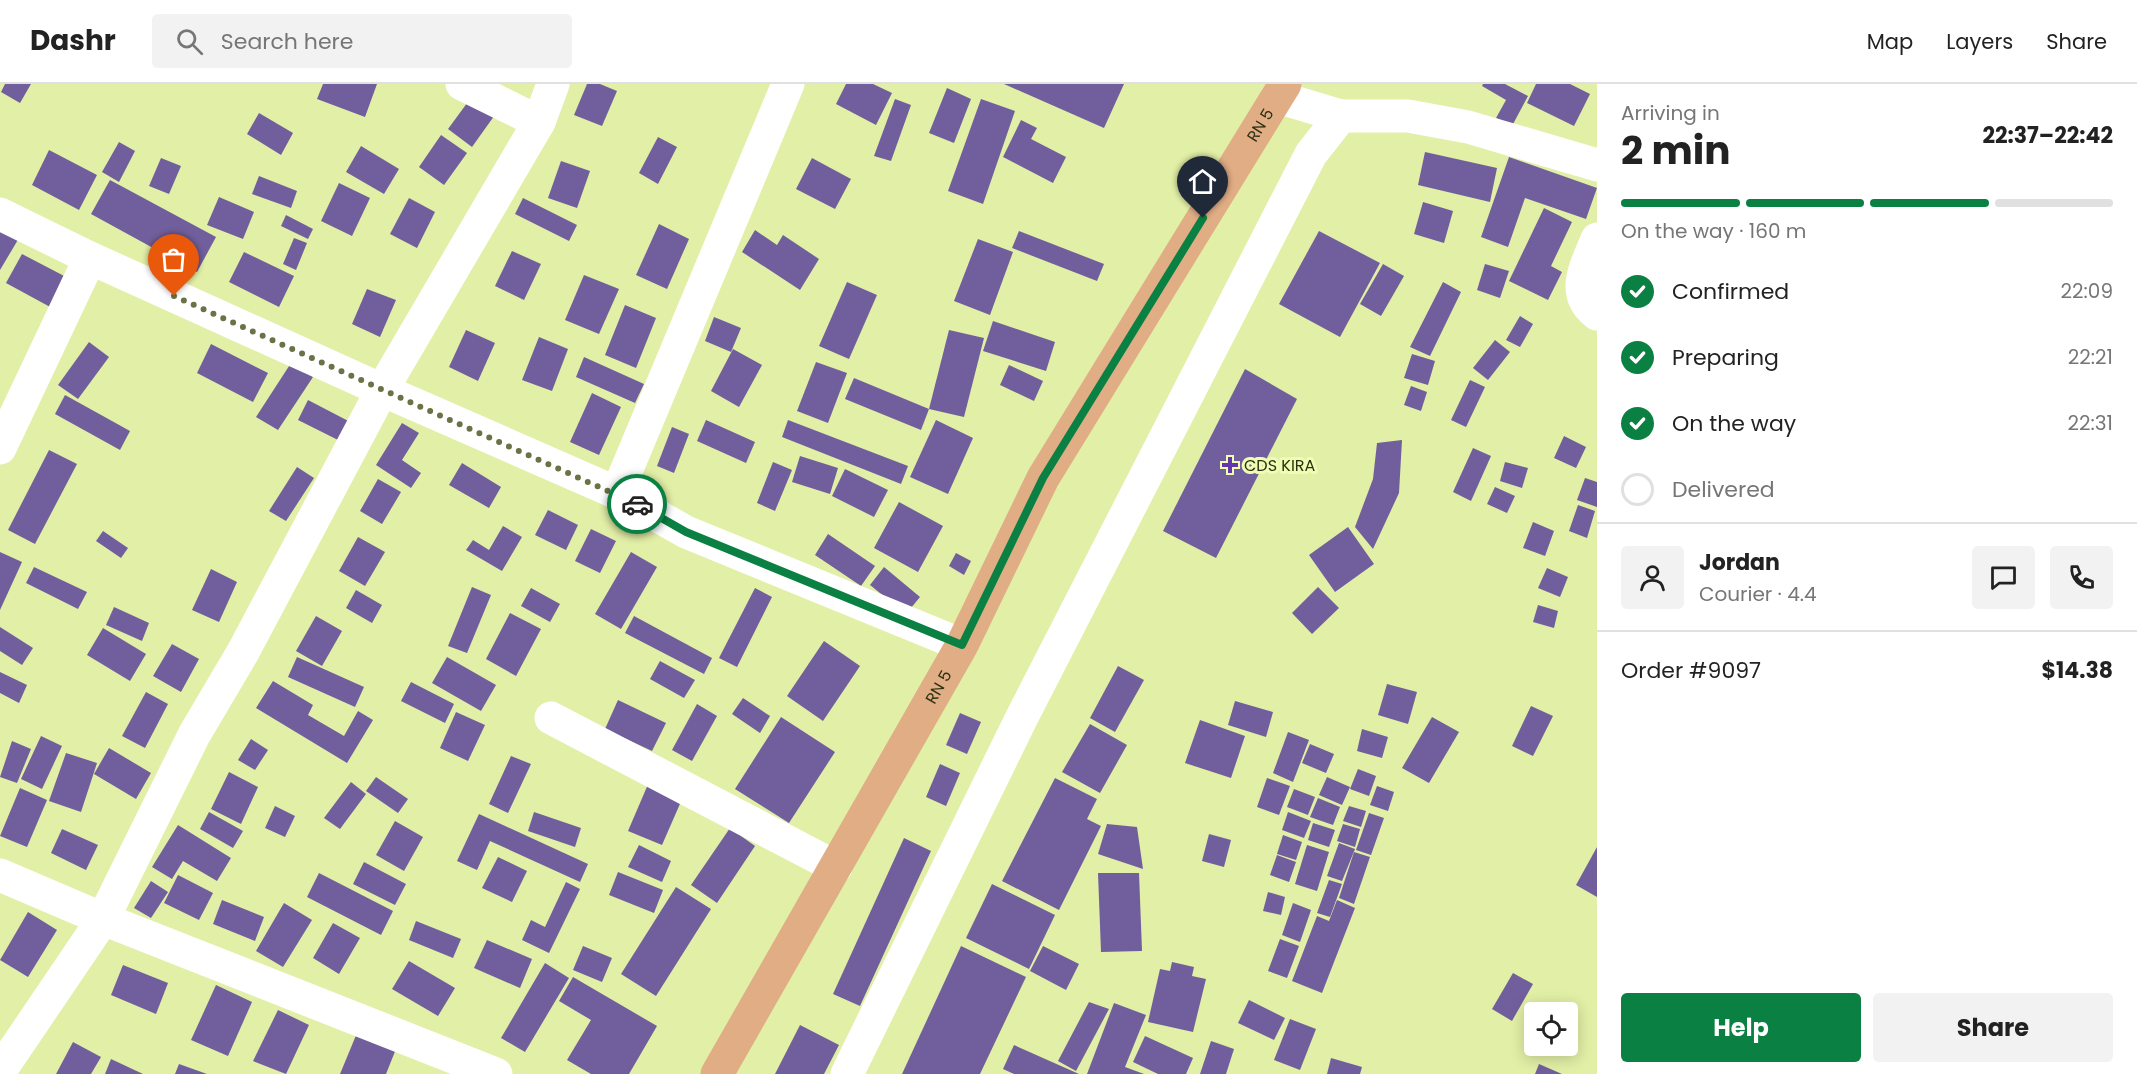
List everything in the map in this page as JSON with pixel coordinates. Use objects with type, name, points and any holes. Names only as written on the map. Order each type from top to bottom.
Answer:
[{"type":"main road","name":"RN 5","points":[[717,1074],[962,645],[1043,478],[1281,91]]},
{"type":"street","points":[[462,84],[538,122]]},
{"type":"street","points":[[0,1071],[103,919],[194,735],[243,652],[382,390],[538,122],[553,84]]},
{"type":"street","points":[[617,493],[788,84]]},
{"type":"street","points":[[1281,91],[1341,116],[1408,116],[1468,127],[1597,165]]},
{"type":"street","points":[[847,1074],[1022,717],[1300,175],[1311,154],[1341,116]]},
{"type":"street","points":[[0,214],[90,258],[617,493],[686,532],[962,645]]},
{"type":"street","points":[[1597,239],[1580,287],[1585,303],[1597,314]]},
{"type":"street","points":[[0,447],[90,258]]},
{"type":"street","points":[[551,718],[836,867]]},
{"type":"street","points":[[0,875],[103,919],[496,1074]]},
{"type":"building","points":[[5,84],[31,84],[20,103],[1,92]]},
{"type":"building","points":[[323,84],[377,84],[365,117],[317,99]]},
{"type":"building","points":[[587,84],[600,84],[617,91],[602,126],[574,115]]},
{"type":"building","points":[[846,84],[873,84],[892,93],[876,125],[836,104]]},
{"type":"building","points":[[1004,84],[1124,84],[1104,128]]},
{"type":"building","points":[[1483,84],[1505,84],[1528,96],[1512,126],[1496,118],[1506,100],[1482,86]]},
{"type":"building","points":[[1536,84],[1570,84],[1590,94],[1574,126],[1527,103]]},
{"type":"building","points":[[947,88],[971,99],[954,143],[929,133]]},
{"type":"building","points":[[473,95],[497,112],[472,147],[448,129]]},
{"type":"building","points":[[895,99],[911,105],[891,161],[874,156]]},
{"type":"building","points":[[981,99],[1015,111],[983,204],[948,191]]},
{"type":"building","points":[[259,113],[293,133],[281,155],[247,134]]},
{"type":"building","points":[[1021,120],[1037,128],[1031,139],[1066,157],[1053,183],[1003,157]]},
{"type":"building","points":[[441,135],[467,153],[444,185],[419,167]]},
{"type":"building","points":[[658,137],[677,147],[658,184],[639,173]]},
{"type":"building","points":[[119,142],[135,151],[119,182],[102,172]]},
{"type":"building","points":[[361,146],[399,169],[384,194],[346,172]]},
{"type":"building","points":[[49,150],[97,175],[79,210],[32,185]]},
{"type":"building","points":[[1425,152],[1497,168],[1490,202],[1418,185]]},
{"type":"building","points":[[1509,157],[1597,188],[1586,219],[1525,198],[1508,247],[1481,237]]},
{"type":"building","points":[[161,158],[181,166],[169,194],[149,186]]},
{"type":"building","points":[[812,158],[851,179],[835,209],[796,189]]},
{"type":"building","points":[[561,161],[590,171],[577,208],[548,198]]},
{"type":"building","points":[[259,176],[297,191],[291,208],[252,194]]},
{"type":"building","points":[[110,180],[216,237],[197,272],[91,214]]},
{"type":"building","points":[[339,183],[370,198],[352,236],[321,221]]},
{"type":"building","points":[[219,197],[254,212],[243,239],[207,225]]},
{"type":"building","points":[[409,198],[435,212],[417,248],[390,234]]},
{"type":"building","points":[[523,198],[577,225],[569,241],[515,214]]},
{"type":"building","points":[[1423,202],[1453,211],[1444,243],[1414,234]]},
{"type":"building","points":[[1544,208],[1572,222],[1551,266],[1562,272],[1548,300],[1509,281]]},
{"type":"building","points":[[286,215],[313,229],[308,239],[281,226]]},
{"type":"building","points":[[659,224],[689,239],[667,289],[636,275]]},
{"type":"building","points":[[0,226],[19,238],[0,270]]},
{"type":"building","points":[[755,230],[777,245],[783,235],[819,259],[800,290],[742,252]]},
{"type":"building","points":[[1019,231],[1104,264],[1097,281],[1012,248]]},
{"type":"building","points":[[1319,231],[1380,263],[1340,337],[1279,304]]},
{"type":"building","points":[[294,238],[307,243],[296,270],[283,264]]},
{"type":"building","points":[[978,239],[1013,252],[990,315],[954,301]]},
{"type":"building","points":[[512,251],[541,264],[524,300],[495,286]]},
{"type":"building","points":[[244,252],[294,276],[279,307],[229,282]]},
{"type":"building","points":[[22,254],[68,278],[52,308],[6,283]]},
{"type":"building","points":[[1383,264],[1404,276],[1381,316],[1360,304]]},
{"type":"building","points":[[1485,264],[1509,271],[1500,298],[1477,290]]},
{"type":"building","points":[[584,275],[619,289],[599,334],[565,320]]},
{"type":"building","points":[[847,282],[877,295],[849,359],[819,346]]},
{"type":"building","points":[[1443,282],[1461,292],[1430,356],[1410,347]]},
{"type":"building","points":[[367,289],[396,300],[380,337],[352,324]]},
{"type":"building","points":[[625,305],[656,318],[636,368],[605,355]]},
{"type":"building","points":[[1520,316],[1533,324],[1520,347],[1506,340]]},
{"type":"building","points":[[714,317],[741,328],[731,352],[705,341]]},
{"type":"building","points":[[993,321],[1055,342],[1046,371],[983,351]]},
{"type":"building","points":[[466,330],[495,343],[478,381],[449,367]]},
{"type":"building","points":[[949,330],[984,338],[964,417],[929,409]]},
{"type":"building","points":[[539,337],[568,349],[552,391],[522,380]]},
{"type":"building","points":[[1495,340],[1510,352],[1488,380],[1473,368]]},
{"type":"building","points":[[89,342],[109,357],[78,399],[58,385]]},
{"type":"building","points":[[211,344],[268,373],[253,402],[197,373]]},
{"type":"building","points":[[733,349],[762,365],[739,407],[711,391]]},
{"type":"building","points":[[1412,354],[1435,361],[1428,385],[1404,378]]},
{"type":"building","points":[[584,357],[644,384],[635,403],[576,377]]},
{"type":"building","points":[[816,362],[847,373],[828,423],[797,411]]},
{"type":"building","points":[[291,363],[313,377],[278,430],[256,417]]},
{"type":"building","points":[[1009,365],[1043,381],[1034,401],[1000,385]]},
{"type":"building","name":"CDS KIRA","points":[[1245,369],[1297,399],[1216,558],[1163,531]]},
{"type":"building","points":[[854,378],[929,409],[921,430],[845,399]]},
{"type":"building","points":[[1470,380],[1485,387],[1466,427],[1451,420]]},
{"type":"building","points":[[1411,386],[1427,392],[1421,411],[1404,405]]},
{"type":"building","points":[[592,393],[621,407],[599,455],[570,442]]},
{"type":"building","points":[[65,395],[130,431],[120,450],[55,414]]},
{"type":"building","points":[[308,400],[356,425],[346,444],[298,420]]},
{"type":"building","points":[[706,420],[755,442],[746,463],[697,441]]},
{"type":"building","points":[[788,420],[908,466],[901,484],[782,437]]},
{"type":"building","points":[[936,420],[973,438],[948,494],[910,477]]},
{"type":"building","points":[[402,423],[419,433],[402,460],[421,473],[411,488],[376,465]]},
{"type":"building","points":[[672,427],[689,434],[674,473],[657,466]]},
{"type":"building","points":[[1564,436],[1586,447],[1576,468],[1554,458]]},
{"type":"building","points":[[1402,440],[1399,493],[1373,549],[1355,527],[1373,479],[1377,443]]},
{"type":"building","points":[[1473,448],[1491,456],[1471,501],[1453,492]]},
{"type":"building","points":[[49,450],[77,464],[35,544],[8,530]]},
{"type":"building","points":[[800,456],[838,468],[830,494],[792,482]]},
{"type":"building","points":[[773,462],[792,470],[775,511],[757,503]]},
{"type":"building","points":[[1505,462],[1528,468],[1522,488],[1500,481]]},
{"type":"building","points":[[462,463],[501,487],[489,508],[449,485]]},
{"type":"building","points":[[297,467],[314,478],[286,521],[269,511]]},
{"type":"building","points":[[845,469],[888,490],[874,517],[832,496]]},
{"type":"building","points":[[1585,478],[1597,482],[1597,507],[1577,500]]},
{"type":"building","points":[[378,479],[401,492],[382,524],[360,511]]},
{"type":"building","points":[[1495,487],[1515,496],[1507,513],[1487,504]]},
{"type":"building","points":[[899,502],[943,526],[918,572],[874,548]]},
{"type":"building","points":[[1578,505],[1595,511],[1587,538],[1569,531]]},
{"type":"building","points":[[548,510],[578,525],[566,550],[535,535]]},
{"type":"building","points":[[1533,522],[1554,531],[1545,556],[1523,548]]},
{"type":"building","points":[[503,526],[522,537],[502,571],[466,550],[473,540],[489,550]]},
{"type":"building","points":[[1348,527],[1374,564],[1335,592],[1309,555]]},
{"type":"building","points":[[591,529],[616,541],[600,573],[575,561]]},
{"type":"building","points":[[103,531],[128,548],[121,558],[96,541]]},
{"type":"building","points":[[828,534],[875,566],[861,586],[815,555]]},
{"type":"building","points":[[358,537],[385,552],[365,586],[339,571]]},
{"type":"building","points":[[0,552],[22,562],[0,610]]},
{"type":"building","points":[[631,552],[657,567],[621,629],[595,614]]},
{"type":"building","points":[[956,553],[971,561],[964,575],[949,566]]},
{"type":"building","points":[[34,567],[87,592],[78,609],[26,583]]},
{"type":"building","points":[[884,567],[920,597],[906,614],[870,585]]},
{"type":"building","points":[[1547,568],[1568,577],[1560,597],[1538,588]]},
{"type":"building","points":[[211,569],[237,582],[219,622],[192,610]]},
{"type":"building","points":[[472,587],[491,595],[467,653],[448,646]]},
{"type":"building","points":[[1318,587],[1339,608],[1312,634],[1292,613]]},
{"type":"building","points":[[531,588],[560,604],[550,622],[521,606]]},
{"type":"building","points":[[755,588],[772,597],[737,667],[719,658]]},
{"type":"building","points":[[356,590],[382,605],[372,623],[346,608]]},
{"type":"building","points":[[1538,605],[1558,611],[1554,628],[1533,622]]},
{"type":"building","points":[[114,607],[149,623],[142,641],[106,625]]},
{"type":"building","points":[[510,613],[541,629],[516,676],[486,659]]},
{"type":"building","points":[[316,616],[342,631],[322,666],[296,651]]},
{"type":"building","points":[[634,616],[712,658],[704,674],[625,633]]},
{"type":"building","points":[[0,627],[33,648],[22,665],[0,651]]},
{"type":"building","points":[[103,628],[146,654],[130,681],[87,655]]},
{"type":"building","points":[[824,641],[860,666],[823,721],[787,696]]},
{"type":"building","points":[[172,644],[199,659],[181,692],[153,676]]},
{"type":"building","points":[[297,657],[364,687],[355,707],[288,677]]},
{"type":"building","points":[[447,657],[496,685],[481,711],[432,683]]},
{"type":"building","points":[[660,661],[695,680],[684,698],[650,679]]},
{"type":"building","points":[[1118,666],[1144,680],[1115,732],[1090,718]]},
{"type":"building","points":[[0,672],[27,685],[19,703],[0,693]]},
{"type":"building","points":[[273,681],[313,705],[308,715],[344,736],[358,711],[373,720],[347,763],[256,708]]},
{"type":"building","points":[[411,682],[454,704],[445,723],[401,701]]},
{"type":"building","points":[[1387,684],[1417,692],[1408,724],[1378,715]]},
{"type":"building","points":[[146,692],[168,704],[145,748],[122,736]]},
{"type":"building","points":[[743,698],[770,716],[760,733],[732,714]]},
{"type":"building","points":[[618,700],[666,723],[652,751],[605,729]]},
{"type":"building","points":[[1235,701],[1273,712],[1266,737],[1228,725]]},
{"type":"building","points":[[697,704],[717,716],[692,761],[672,750]]},
{"type":"building","points":[[1531,706],[1553,716],[1533,756],[1512,746]]},
{"type":"building","points":[[456,712],[485,725],[468,761],[440,748]]},
{"type":"building","points":[[960,713],[981,722],[967,754],[946,745]]},
{"type":"building","points":[[781,717],[835,752],[789,823],[735,789]]},
{"type":"building","points":[[1432,717],[1459,732],[1429,783],[1402,768]]},
{"type":"building","points":[[1200,720],[1245,736],[1231,778],[1185,763]]},
{"type":"building","points":[[1090,724],[1127,745],[1100,793],[1062,772]]},
{"type":"building","points":[[1362,729],[1388,737],[1382,758],[1357,751]]},
{"type":"building","points":[[1288,732],[1309,740],[1293,782],[1273,773]]},
{"type":"building","points":[[41,736],[62,746],[42,789],[21,779]]},
{"type":"building","points":[[251,739],[268,750],[255,770],[238,760]]},
{"type":"building","points":[[12,741],[31,749],[17,783],[0,777]]},
{"type":"building","points":[[1310,744],[1334,754],[1326,773],[1302,763]]},
{"type":"building","points":[[109,748],[151,773],[136,799],[94,774]]},
{"type":"building","points":[[66,753],[97,763],[81,812],[49,801]]},
{"type":"building","points":[[511,756],[531,764],[508,813],[489,804]]},
{"type":"building","points":[[940,764],[960,773],[946,806],[926,797]]},
{"type":"building","points":[[1358,769],[1376,776],[1369,796],[1350,789]]},
{"type":"building","points":[[229,772],[258,787],[241,824],[211,809]]},
{"type":"building","points":[[376,777],[408,799],[398,813],[366,791]]},
{"type":"building","points":[[1327,777],[1350,787],[1342,805],[1319,795]]},
{"type":"building","points":[[1055,778],[1097,799],[1087,819],[1101,826],[1059,910],[1002,881]]},
{"type":"building","points":[[1267,778],[1290,786],[1279,815],[1257,807]]},
{"type":"building","points":[[351,782],[366,794],[340,829],[324,818]]},
{"type":"building","points":[[649,782],[683,797],[662,845],[628,831]]},
{"type":"building","points":[[1377,786],[1394,792],[1388,811],[1370,805]]},
{"type":"building","points":[[20,788],[47,800],[27,847],[0,836]]},
{"type":"building","points":[[1294,789],[1315,797],[1308,815],[1287,807]]},
{"type":"building","points":[[1318,798],[1340,807],[1333,825],[1310,817]]},
{"type":"building","points":[[275,806],[295,816],[285,837],[265,828]]},
{"type":"building","points":[[1349,806],[1366,811],[1361,827],[1343,821]]},
{"type":"building","points":[[209,812],[243,831],[233,848],[200,829]]},
{"type":"building","points":[[534,812],[581,828],[575,847],[528,831]]},
{"type":"building","points":[[1288,812],[1311,821],[1304,838],[1282,830]]},
{"type":"building","points":[[1369,813],[1384,818],[1371,855],[1356,850]]},
{"type":"building","points":[[479,814],[588,864],[580,882],[490,841],[477,870],[457,861]]},
{"type":"building","points":[[395,821],[423,837],[404,871],[376,855]]},
{"type":"building","points":[[1313,823],[1335,830],[1329,847],[1308,840]]},
{"type":"building","points":[[1107,824],[1137,827],[1143,869],[1098,854]]},
{"type":"building","points":[[1343,824],[1360,829],[1355,847],[1337,841]]},
{"type":"building","points":[[178,825],[231,858],[217,881],[183,861],[172,879],[152,867]]},
{"type":"building","points":[[730,828],[755,846],[717,903],[691,885]]},
{"type":"building","points":[[62,829],[98,845],[86,870],[51,853]]},
{"type":"building","points":[[1209,834],[1231,840],[1224,867],[1202,861]]},
{"type":"building","points":[[1283,835],[1302,842],[1296,860],[1277,854]]},
{"type":"building","points":[[904,838],[931,851],[860,1006],[833,994]]},
{"type":"building","points":[[1339,843],[1355,849],[1342,881],[1327,876]]},
{"type":"building","points":[[639,845],[671,861],[662,882],[628,867]]},
{"type":"building","points":[[1307,845],[1329,852],[1317,891],[1295,884]]},
{"type":"building","points":[[1597,847],[1597,897],[1576,885]]},
{"type":"building","points":[[1354,852],[1370,857],[1354,904],[1339,898]]},
{"type":"building","points":[[1277,855],[1296,862],[1289,882],[1270,875]]},
{"type":"building","points":[[498,857],[527,871],[512,902],[482,888]]},
{"type":"building","points":[[364,862],[406,884],[395,905],[353,884]]},
{"type":"building","points":[[618,872],[663,890],[654,913],[609,895]]},
{"type":"building","points":[[319,873],[393,911],[381,935],[307,897]]},
{"type":"building","points":[[1098,873],[1139,873],[1142,951],[1101,952]]},
{"type":"building","points":[[178,875],[213,893],[199,920],[164,903]]},
{"type":"building","points":[[1329,880],[1342,884],[1330,917],[1317,913]]},
{"type":"building","points":[[151,881],[168,892],[151,918],[134,908]]},
{"type":"building","points":[[566,882],[580,889],[549,953],[522,940],[531,920],[545,927]]},
{"type":"building","points":[[992,884],[1055,915],[1029,969],[966,938]]},
{"type":"building","points":[[676,887],[711,909],[656,996],[621,974]]},
{"type":"building","points":[[1268,892],[1285,897],[1281,915],[1263,911]]},
{"type":"building","points":[[222,900],[264,917],[255,941],[213,924]]},
{"type":"building","points":[[1337,900],[1355,908],[1322,993],[1292,981],[1317,916],[1329,921]]},
{"type":"building","points":[[284,903],[312,920],[283,967],[256,951]]},
{"type":"building","points":[[1293,903],[1311,910],[1300,942],[1282,935]]},
{"type":"building","points":[[28,912],[57,930],[28,977],[0,960]]},
{"type":"building","points":[[416,921],[461,939],[453,958],[409,940]]},
{"type":"building","points":[[333,923],[360,938],[339,974],[313,958]]},
{"type":"building","points":[[1280,939],[1299,946],[1287,978],[1268,971]]},
{"type":"building","points":[[487,940],[532,959],[520,988],[474,968]]},
{"type":"building","points":[[583,946],[612,958],[602,982],[573,970]]},
{"type":"building","points":[[961,946],[1026,977],[980,1074],[902,1074]]},
{"type":"building","points":[[1043,946],[1079,964],[1066,990],[1030,971]]},
{"type":"building","points":[[409,961],[455,988],[438,1016],[392,989]]},
{"type":"building","points":[[1172,962],[1194,967],[1192,976],[1206,979],[1193,1032],[1148,1022],[1160,969],[1170,971]]},
{"type":"building","points":[[545,963],[569,978],[525,1052],[501,1038]]},
{"type":"building","points":[[123,965],[168,983],[156,1014],[111,995]]},
{"type":"building","points":[[1513,973],[1533,984],[1512,1021],[1492,1009]]},
{"type":"building","points":[[573,977],[657,1026],[629,1074],[591,1074],[567,1060],[591,1020],[559,1001]]},
{"type":"building","points":[[216,985],[252,1002],[228,1056],[191,1040]]},
{"type":"building","points":[[1249,1000],[1285,1018],[1274,1040],[1238,1023]]},
{"type":"building","points":[[1089,1002],[1109,1009],[1076,1071],[1058,1061]]},
{"type":"building","points":[[1114,1003],[1146,1015],[1125,1067],[1144,1074],[1087,1074]]},
{"type":"building","points":[[278,1010],[309,1025],[286,1074],[253,1061]]},
{"type":"building","points":[[1290,1019],[1316,1029],[1300,1070],[1274,1060]]},
{"type":"building","points":[[800,1025],[839,1045],[824,1074],[775,1074]]},
{"type":"building","points":[[357,1033],[396,1049],[386,1074],[340,1074]]},
{"type":"building","points":[[1145,1036],[1193,1058],[1186,1074],[1158,1074],[1133,1062]]},
{"type":"building","points":[[1211,1041],[1234,1049],[1226,1074],[1200,1074]]},
{"type":"building","points":[[73,1042],[101,1057],[91,1074],[56,1074]]},
{"type":"building","points":[[1014,1045],[1079,1074],[1014,1074],[1003,1069]]},
{"type":"building","points":[[1331,1058],[1362,1067],[1360,1074],[1327,1074]]},
{"type":"building","points":[[111,1059],[143,1074],[105,1074]]},
{"type":"building","points":[[179,1064],[207,1074],[175,1074]]},
{"type":"building","points":[[1539,1064],[1562,1074],[1535,1074]]},
{"type":"way so far","points":[[174,296],[617,493],[637,504]]},
{"type":"place","name":"CDS KIRA","points":[[1230,465]]},
{"type":"route","points":[[637,504],[686,532],[962,645],[1043,478],[1203,218]]}]
